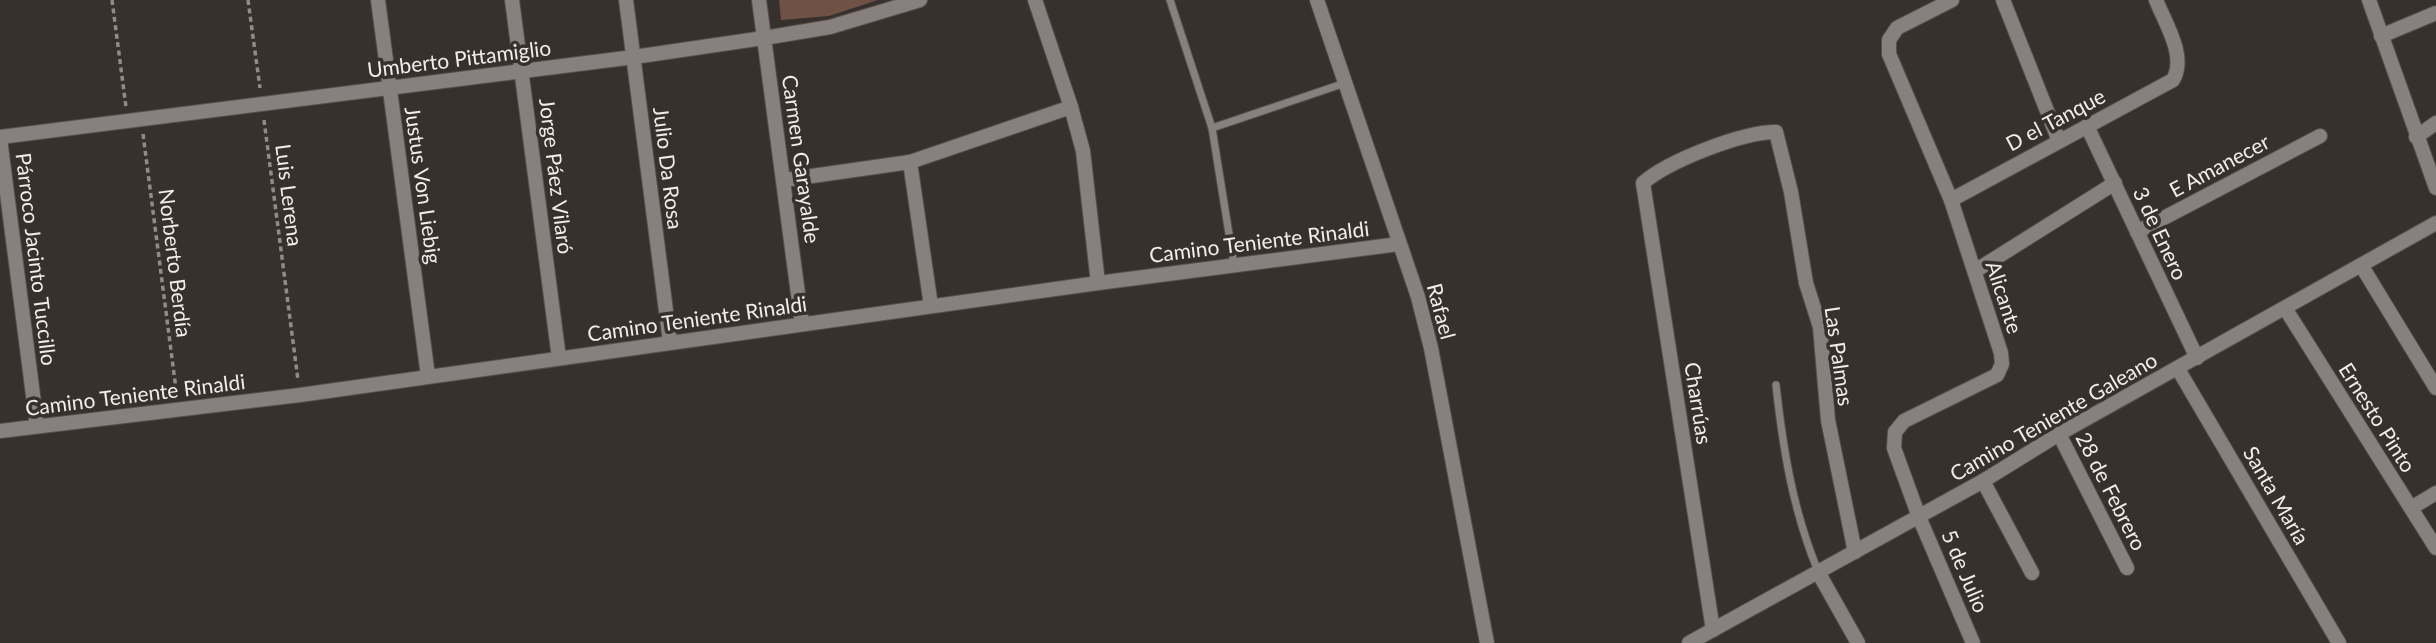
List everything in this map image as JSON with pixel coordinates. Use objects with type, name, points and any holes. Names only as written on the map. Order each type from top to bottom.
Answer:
[{"type":"street","name":"Justus Von Liebig","points":[[378,0],[428,376]]},
{"type":"street","name":"Jorge Páez Vilaró","points":[[512,0],[559,358]]},
{"type":"street","name":"Julio Da Rosa","points":[[626,0],[670,342]]},
{"type":"street","name":"Carmen Garayalde","points":[[759,0],[802,324]]},
{"type":"street","name":"Umberto Pittamiglio","points":[[0,138],[764,38],[830,27],[920,0]]},
{"type":"street","points":[[1035,0],[1072,107],[1083,151],[1098,283]]},
{"type":"street","name":"Rafael","points":[[1317,0],[1418,298],[1431,348],[1488,643]]},
{"type":"street","name":"Alicante","points":[[1919,517],[1894,448],[1895,432],[1904,421],[1997,375],[2002,364],[2001,353],[1951,200],[1889,54],[1889,40],[1897,28],[1952,0]]},
{"type":"street","points":[[2003,0],[2059,141]]},
{"type":"street","name":"D el Tanque","points":[[1951,200],[2166,84],[2177,73],[2179,64],[2157,0]]},
{"type":"street","points":[[2369,0],[2436,188]]},
{"type":"street","points":[[2381,36],[2436,13]]},
{"type":"street","points":[[784,180],[910,162],[1072,107]]},
{"type":"street","points":[[2416,137],[2436,123]]},
{"type":"street","name":"3 de Enero","points":[[2087,126],[2197,358]]},
{"type":"street","name":"Charrúas","points":[[1713,630],[1643,184],[1656,172],[1702,152],[1749,134],[1770,132]]},
{"type":"street","name":"Las Palmas","points":[[1770,132],[1776,132],[1780,147],[1791,192],[1806,283],[1820,327],[1828,420],[1855,552]]},
{"type":"street","name":"E Amanecer","points":[[2137,232],[2320,136]]},
{"type":"street","name":"Párroco Jacinto Tuccillo","points":[[0,138],[37,426]]},
{"type":"street","points":[[910,162],[931,306]]},
{"type":"street","points":[[1975,271],[2115,183]]},
{"type":"street","name":"Camino Teniente Galeano","points":[[1689,643],[1919,517],[2059,434],[2436,223]]},
{"type":"street","name":"Camino Teniente Rinaldi","points":[[0,431],[300,395],[1098,283],[1399,244]]},
{"type":"street","points":[[2361,265],[2436,388]]},
{"type":"street","name":"Ernesto Pinto","points":[[2285,308],[2436,548]]},
{"type":"street","name":"Santa María","points":[[2178,369],[2339,643]]},
{"type":"street","name":"28 de Febrero","points":[[2059,434],[2127,568]]},
{"type":"street","points":[[1983,481],[2032,573]]},
{"type":"street","points":[[2411,508],[2436,494]]},
{"type":"street","name":"5 de Julio","points":[[1919,517],[1970,642]]},
{"type":"street","points":[[1818,572],[1858,643]]},
{"type":"lane","points":[[1170,0],[1212,128],[1234,265]]},
{"type":"lane","points":[[1212,128],[1345,83]]},
{"type":"lane","points":[[1776,384],[1792,495],[1818,572]]},
{"type":"path","name":"Norberto Berdía","points":[[112,0],[135,122],[178,409]]},
{"type":"path","name":"Luis Lerena","points":[[248,0],[300,395]]},
{"type":"shaded area","points":[[779,0],[878,0],[829,16],[781,20]]}]
